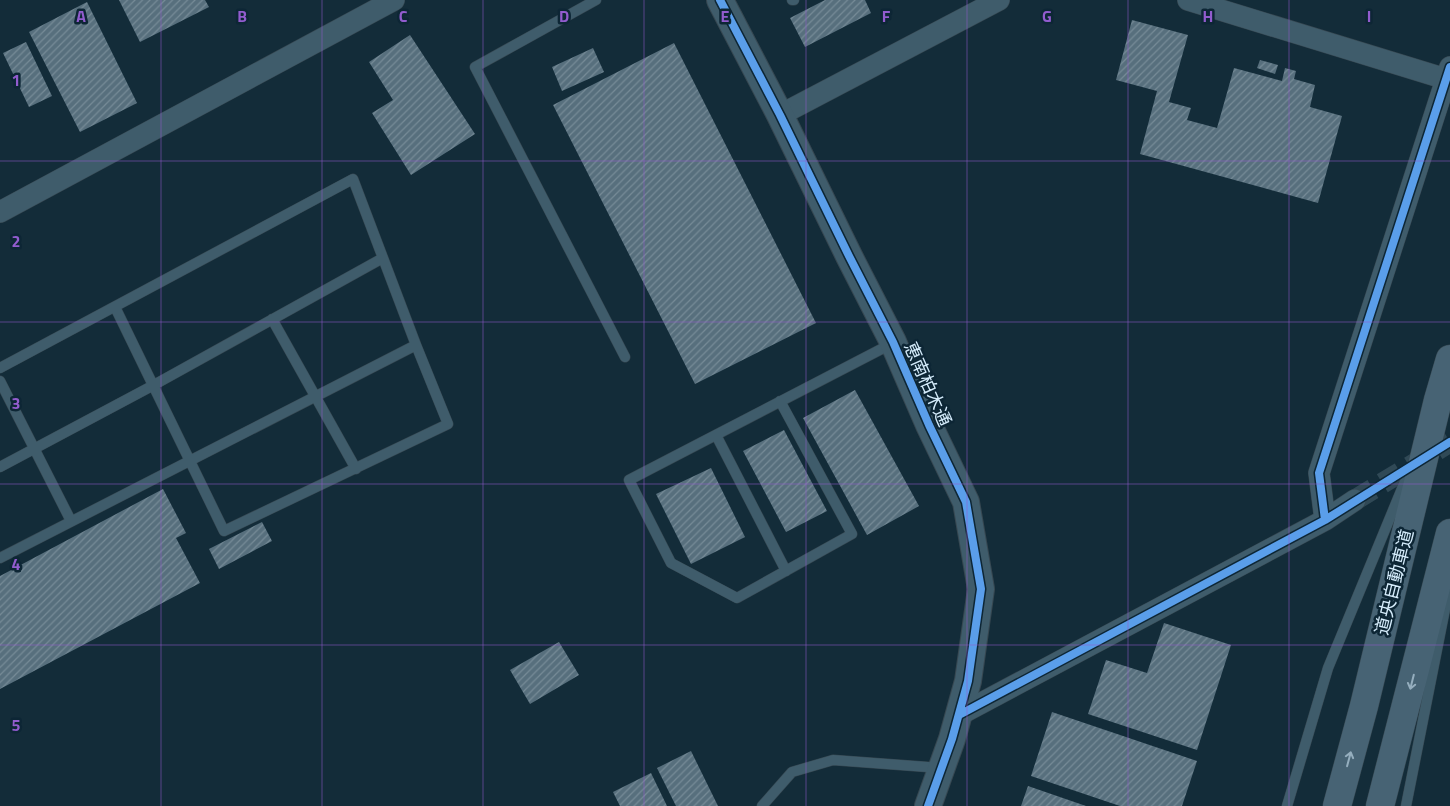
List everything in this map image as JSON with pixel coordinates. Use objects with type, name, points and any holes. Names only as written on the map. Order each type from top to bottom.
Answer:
[{"type":"highway","name":"道央自動車道","points":[[1336,806],[1364,706],[1438,400],[1450,359]]},
{"type":"highway","points":[[1380,806],[1450,533]]},
{"type":"street","points":[[0,212],[394,0]]},
{"type":"street","name":"恵南柏木通","points":[[720,0],[893,342],[928,425],[966,502],[981,589],[968,681],[959,715],[928,806]]},
{"type":"street","points":[[780,116],[999,0]]},
{"type":"street","points":[[1188,0],[1448,73],[1318,473],[1325,520]]},
{"type":"street","points":[[959,715],[1325,520],[1355,500]]},
{"type":"lane","points":[[596,0],[475,67],[626,357]]},
{"type":"lane","points":[[0,368],[352,179],[448,424],[224,531],[115,307]]},
{"type":"lane","points":[[0,467],[152,386],[383,258]]},
{"type":"lane","points":[[272,320],[356,468]]},
{"type":"lane","points":[[780,401],[852,534],[737,598],[671,563],[629,480],[716,435],[780,401],[893,342]]},
{"type":"lane","points":[[0,558],[416,345]]},
{"type":"lane","points":[[0,381],[71,521]]},
{"type":"lane","points":[[1287,806],[1328,668],[1438,400]]},
{"type":"lane","points":[[716,435],[786,571]]},
{"type":"lane","points":[[1406,806],[1450,583]]},
{"type":"lane","points":[[762,806],[792,772],[833,760],[942,768]]},
{"type":"building","points":[[119,0],[205,0],[209,7],[140,42]]},
{"type":"building","points":[[825,0],[865,0],[871,13],[805,47],[790,18]]},
{"type":"building","points":[[87,2],[137,103],[80,132],[29,32]]},
{"type":"building","points":[[1132,20],[1188,35],[1169,102],[1191,108],[1187,120],[1217,128],[1234,68],[1282,81],[1285,68],[1296,71],[1294,79],[1315,85],[1310,107],[1342,116],[1318,203],[1140,154],[1157,91],[1116,80]]},
{"type":"building","points":[[410,35],[475,134],[411,175],[372,113],[393,100],[369,62]]},
{"type":"building","points":[[26,42],[52,96],[29,107],[3,53]]},
{"type":"building","points":[[674,43],[816,323],[695,384],[553,105]]},
{"type":"building","points":[[593,48],[604,72],[562,91],[552,67]]},
{"type":"building","points":[[1260,60],[1278,65],[1275,74],[1257,68]]},
{"type":"building","points":[[855,390],[919,506],[867,535],[803,418]]},
{"type":"building","points":[[784,430],[827,511],[786,532],[743,451]]},
{"type":"building","points":[[711,468],[745,537],[691,564],[656,494]]},
{"type":"building","points":[[163,489],[186,533],[176,538],[200,583],[0,689],[0,576]]},
{"type":"building","points":[[262,522],[272,541],[219,569],[209,549]]},
{"type":"building","points":[[1164,623],[1231,645],[1197,750],[1088,714],[1106,660],[1147,673]]},
{"type":"building","points":[[559,642],[579,675],[530,704],[510,670]]},
{"type":"building","points":[[1052,712],[1197,761],[1182,806],[1120,806],[1031,776]]},
{"type":"building","points":[[691,751],[718,806],[676,806],[657,768]]},
{"type":"building","points":[[651,773],[667,806],[620,806],[613,792]]},
{"type":"building","points":[[1028,786],[1086,806],[1021,806]]},
{"type":"tunnel","points":[[1355,500],[1450,442]]},
{"type":"cycle path","points":[[720,0],[780,115],[893,342],[929,425],[966,502],[981,589],[968,681],[952,739],[928,806]]},
{"type":"cycle path","points":[[1325,520],[1319,473],[1450,67]]},
{"type":"cycle path","points":[[959,715],[1325,520],[1450,442]]}]
